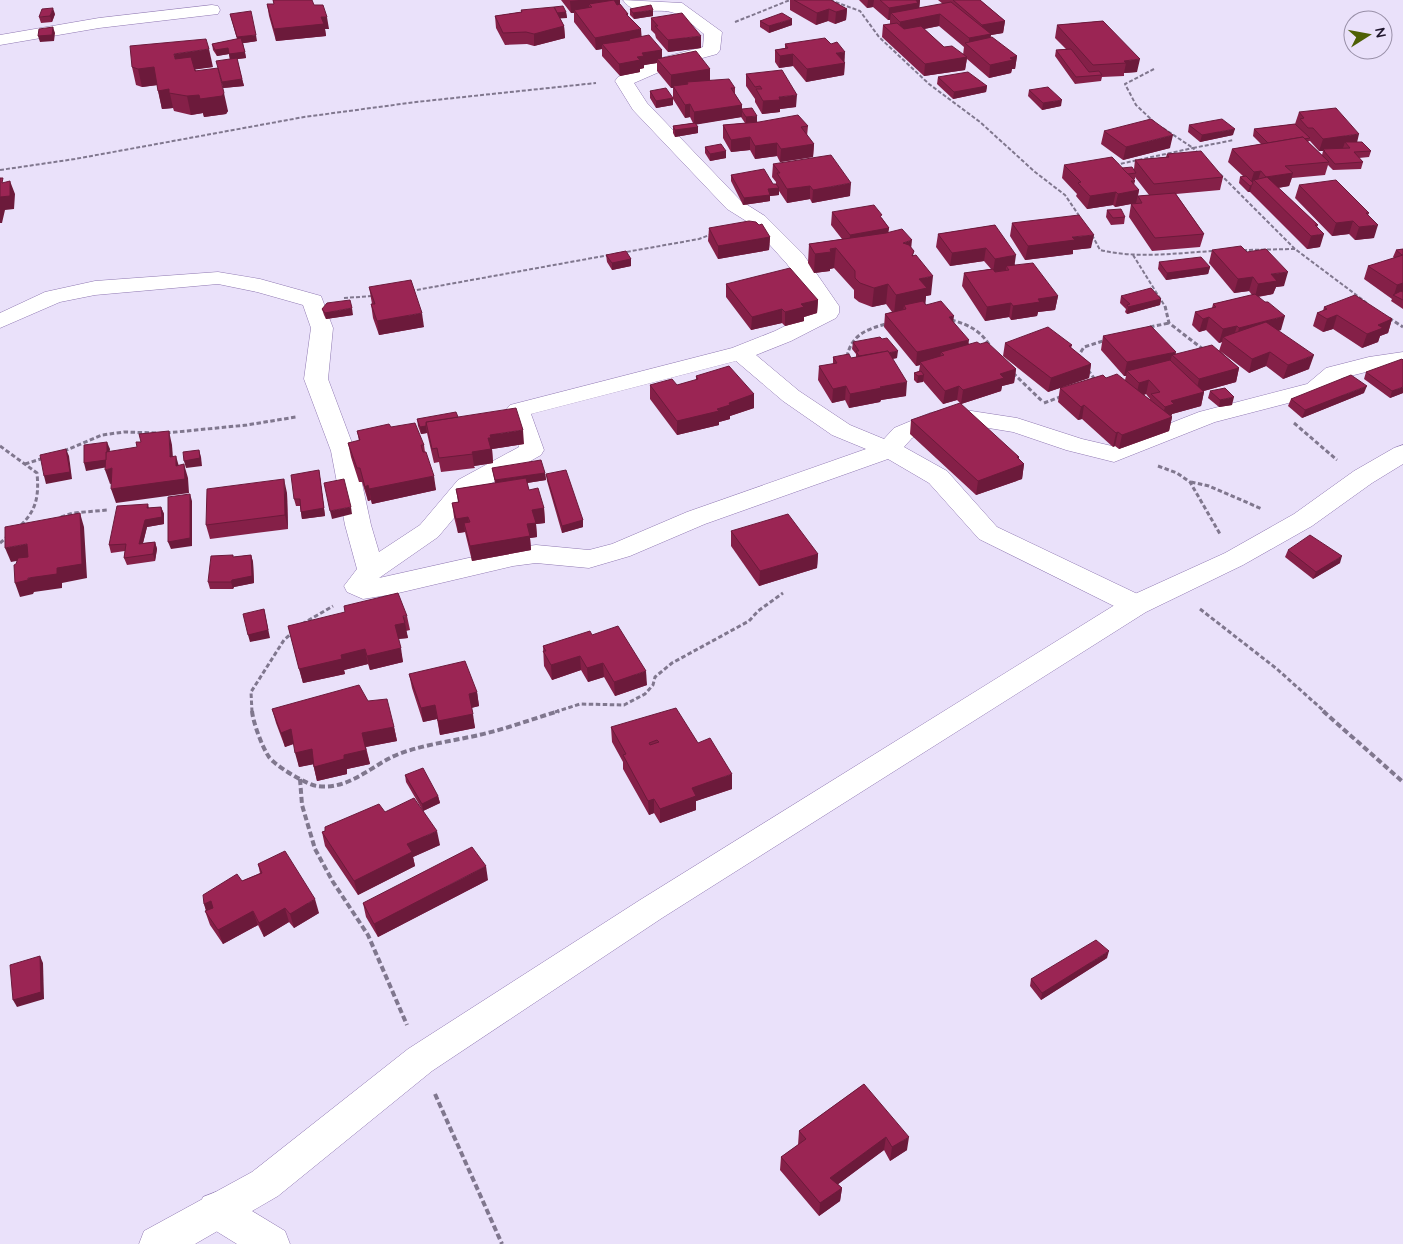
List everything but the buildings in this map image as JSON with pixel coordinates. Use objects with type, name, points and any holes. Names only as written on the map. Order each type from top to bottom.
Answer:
[{"type":"street","points":[[364,578],[429,531],[467,486],[532,450],[518,410],[740,353],[783,336],[828,313],[828,306],[795,259],[758,220],[734,205],[640,106],[624,81],[667,62],[711,50],[712,32],[676,7],[636,5],[631,0]]},
{"type":"street","points":[[0,40],[99,23],[212,10]]},
{"type":"street","points":[[0,321],[53,297],[95,288],[218,278],[260,286],[313,301],[322,328],[316,379],[343,451],[358,525],[364,578],[363,590],[394,585],[513,556],[536,554],[590,559],[621,550],[696,518],[888,450],[903,433],[938,418],[952,415],[1017,425],[1075,444],[1114,454],[1237,408],[1273,401],[1315,389],[1334,373],[1369,364],[1403,359]]},
{"type":"street","points":[[740,353],[790,396],[841,430],[888,450],[938,477],[988,533],[1136,606]]},
{"type":"street","points":[[158,1244],[265,1184],[420,1060],[651,909],[1136,606],[1234,559],[1303,520],[1364,477],[1403,453]]},
{"type":"street","points":[[216,1210],[271,1244]]},
{"type":"path","points":[[712,32],[790,0]]},
{"type":"path","points":[[830,0],[860,11],[878,37],[929,84],[980,122],[1035,172],[1065,195],[1081,218]]},
{"type":"path","points":[[1154,69],[1125,84],[1131,100],[1143,114],[1156,123]]},
{"type":"path","points":[[0,170],[75,159],[304,117],[506,92],[624,81]]},
{"type":"path","points":[[1162,127],[1200,154]]},
{"type":"path","points":[[1112,166],[1234,140]]},
{"type":"path","points":[[1218,172],[1294,249],[1371,306]]},
{"type":"path","points":[[404,292],[699,239],[758,220]]},
{"type":"path","points":[[1090,232],[1100,250],[1114,254],[1134,255],[1223,251]]},
{"type":"path","points":[[1242,250],[1294,249]]},
{"type":"path","points":[[1134,255],[1165,304],[1169,324],[1207,352]]},
{"type":"path","points":[[313,301],[377,295]]},
{"type":"path","points":[[1385,316],[1403,327]]},
{"type":"path","points":[[946,319],[961,322],[975,328],[986,339],[993,351]]},
{"type":"path","points":[[842,363],[847,358],[848,350],[856,337],[868,328],[888,324]]},
{"type":"path","points":[[1141,329],[1169,324]]},
{"type":"path","points":[[1090,386],[1097,383],[1092,374],[1077,359],[1084,347],[1114,338]]},
{"type":"path","points":[[1009,369],[1050,408]]},
{"type":"path","points":[[1044,402],[1067,395]]},
{"type":"path","points":[[1273,401],[1313,441],[1335,459],[1364,477]]},
{"type":"path","points":[[62,452],[102,435],[205,430],[329,411]]},
{"type":"path","points":[[0,446],[37,474],[40,497],[28,519],[16,530],[24,528]]},
{"type":"path","points":[[1114,454],[1177,473],[1190,482],[1209,486],[1284,518],[1303,520]]},
{"type":"path","points":[[25,464],[47,457]]},
{"type":"path","points":[[1190,482],[1234,559]]},
{"type":"path","points":[[56,518],[73,513],[107,510]]},
{"type":"path","points":[[0,543],[9,536]]},
{"type":"path","points":[[364,578],[337,604],[306,620],[284,640],[252,692],[254,719],[269,758],[300,779],[317,786],[343,784],[391,758],[435,744],[480,735],[580,704],[624,705],[645,694],[653,685],[655,677],[672,663],[749,621],[758,611],[784,593]]},
{"type":"path","points":[[1173,588],[1277,669],[1403,782]]},
{"type":"path","points":[[300,779],[302,805],[315,849],[333,882],[368,935],[400,1006],[420,1060],[502,1244]]}]
